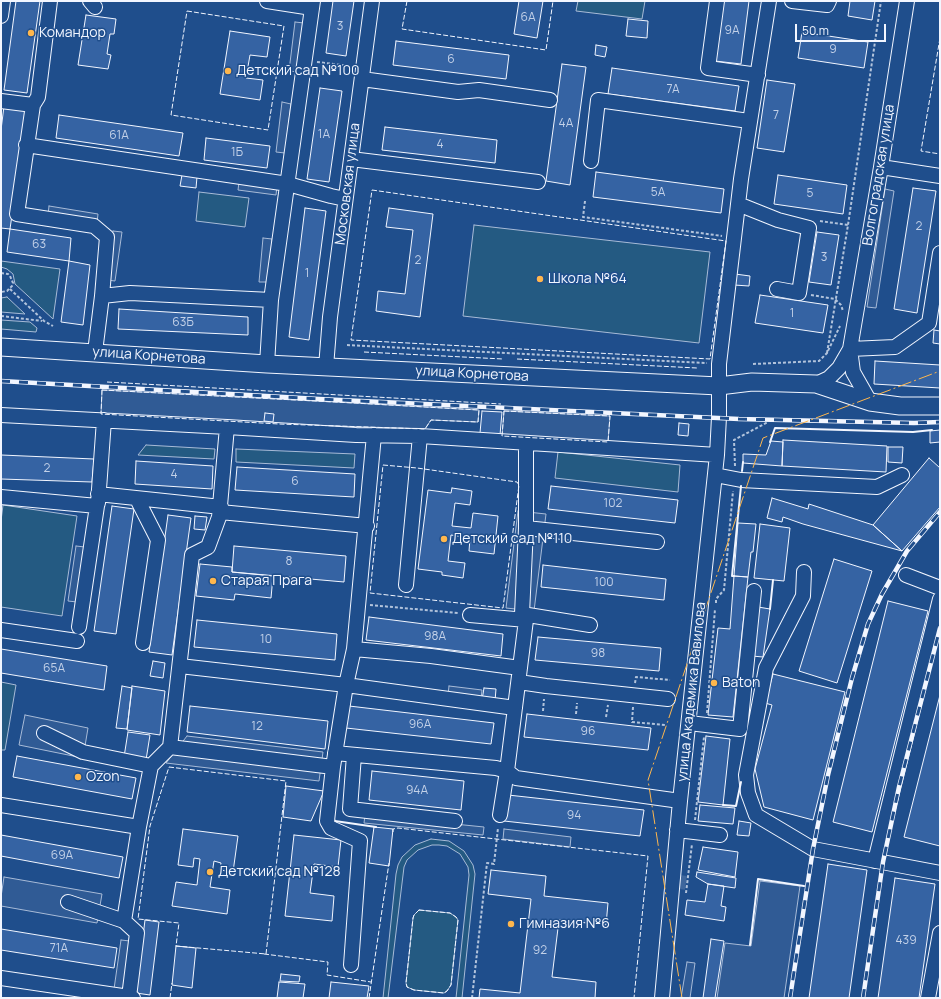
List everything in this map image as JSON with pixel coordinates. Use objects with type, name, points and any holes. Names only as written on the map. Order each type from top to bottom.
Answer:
[{"type":"main road","name":"улица Корнетова","points":[[1,347],[267,364],[719,386],[752,382],[816,384],[870,402],[900,406],[940,406]]},
{"type":"street","points":[[1,16],[3,1]]},
{"type":"street","points":[[50,1],[38,97],[33,105],[17,214],[94,226],[107,237],[95,352]]},
{"type":"street","points":[[267,1],[313,4],[271,300],[267,364]]},
{"type":"street","name":"Московская улица","points":[[326,367],[330,317],[372,1]]},
{"type":"street","points":[[716,1],[708,68],[758,75]]},
{"type":"street","name":"улица Академика Вавилова","points":[[662,998],[677,830],[717,455],[719,386],[718,364],[749,121],[758,75],[769,1]]},
{"type":"street","points":[[792,1],[827,5],[829,1]]},
{"type":"street","name":"Волгоградская улица","points":[[850,349],[907,1]]},
{"type":"street","points":[[362,74],[458,92],[480,90],[550,100]]},
{"type":"street","points":[[1,100],[33,105]]},
{"type":"street","points":[[591,161],[598,100],[749,121]]},
{"type":"street","points":[[26,145],[288,184],[331,196],[345,198]]},
{"type":"street","points":[[351,159],[538,182]]},
{"type":"street","points":[[881,167],[940,176]]},
{"type":"street","points":[[738,204],[778,220],[809,228],[800,293],[777,289]]},
{"type":"street","points":[[850,349],[895,347],[929,323],[940,253]]},
{"type":"street","points":[[102,296],[130,293],[271,300]]},
{"type":"street","points":[[816,384],[829,378],[839,368],[850,349]]},
{"type":"street","points":[[850,349],[852,372],[870,402]]},
{"type":"street","points":[[1,415],[374,435],[420,436],[717,455]]},
{"type":"street","points":[[1,630],[78,634],[98,500],[104,420]]},
{"type":"street","points":[[124,921],[139,827],[151,766],[170,747],[192,555],[208,546],[220,510],[227,427]]},
{"type":"street","points":[[351,965],[360,841],[331,828],[327,821],[334,760],[346,685],[354,648],[367,526],[374,435]]},
{"type":"street","points":[[406,585],[420,436]]},
{"type":"street","points":[[500,815],[519,675],[524,617],[526,443]]},
{"type":"street","points":[[715,475],[734,479],[877,487],[902,475]]},
{"type":"street","points":[[1,497],[98,500],[137,498],[220,510],[367,526]]},
{"type":"street","points":[[137,498],[158,540],[143,643]]},
{"type":"street","points":[[526,528],[657,542]]},
{"type":"street","points":[[804,572],[803,596],[766,668],[746,775],[748,793],[756,815],[813,849],[940,874]]},
{"type":"street","points":[[906,575],[940,588]]},
{"type":"street","points":[[688,723],[740,729],[754,591]]},
{"type":"street","points":[[875,861],[940,599]]},
{"type":"street","points":[[470,614],[524,617],[590,625]]},
{"type":"street","points":[[354,648],[431,656],[519,675],[546,686],[668,700]]},
{"type":"street","points":[[180,666],[346,685],[515,708]]},
{"type":"street","points":[[44,733],[83,752],[151,766]]},
{"type":"street","points":[[170,747],[334,760],[354,756],[496,768],[507,771],[516,778],[680,801]]},
{"type":"street","points":[[354,756],[350,809],[455,821]]},
{"type":"street","points":[[1,805],[139,827]]},
{"type":"street","points":[[677,830],[720,835]]},
{"type":"street","points":[[1,978],[131,998],[137,933],[124,921],[68,902]]},
{"type":"street","points":[[928,998],[940,934]]},
{"type":"path","points":[[827,353],[848,225],[881,1]]},
{"type":"path","points":[[306,60],[362,74]]},
{"type":"path","points":[[585,201],[583,217],[733,238]]},
{"type":"path","points":[[809,228],[814,220],[848,225]]},
{"type":"path","points":[[1,273],[8,274],[13,283],[10,289],[1,292]]},
{"type":"path","points":[[10,289],[44,321],[53,326]]},
{"type":"path","points":[[800,293],[835,299],[841,305],[844,312]]},
{"type":"path","points":[[1,316],[44,321]]},
{"type":"path","points":[[753,364],[819,361],[827,353],[840,325]]},
{"type":"path","points":[[347,346],[718,364]]},
{"type":"path","points":[[685,898],[706,725],[716,599],[724,590],[734,479],[734,440],[768,422]]},
{"type":"path","points":[[359,604],[470,614]]},
{"type":"path","points":[[636,677],[670,680]]},
{"type":"path","points":[[632,722],[666,725]]},
{"type":"path","points":[[472,998],[487,864],[494,864],[500,815]]},
{"type":"shaded area","points":[[578,1],[645,1],[642,19],[576,11]]},
{"type":"shaded area","points":[[295,22],[304,23],[298,72],[289,71]]},
{"type":"shaded area","points":[[282,102],[291,104],[285,153],[276,152]]},
{"type":"shaded area","points":[[239,182],[277,186],[276,195],[238,190]]},
{"type":"shaded area","points":[[885,189],[894,191],[876,308],[867,307]]},
{"type":"shaded area","points":[[199,192],[249,198],[245,227],[196,221]]},
{"type":"shaded area","points":[[49,206],[98,214],[97,223],[48,215]]},
{"type":"shaded area","points":[[474,225],[710,252],[699,343],[463,316]]},
{"type":"shaded area","points":[[113,231],[122,232],[115,281],[107,280]]},
{"type":"shaded area","points":[[263,238],[272,239],[268,282],[259,282]]},
{"type":"shaded area","points":[[1,261],[60,269],[53,319],[15,284],[13,274],[7,269],[1,267]]},
{"type":"shaded area","points":[[7,297],[25,314],[1,312],[1,298]]},
{"type":"shaded area","points":[[1,320],[30,322],[37,328],[36,332],[1,329]]},
{"type":"shaded area","points":[[102,390],[479,410],[478,422],[431,420],[425,429],[279,424],[101,414]]},
{"type":"shaded area","points":[[504,411],[610,416],[608,442],[502,436]]},
{"type":"shaded area","points":[[146,445],[215,449],[214,459],[138,455]]},
{"type":"shaded area","points":[[236,449],[355,454],[354,468],[236,462]]},
{"type":"shaded area","points":[[558,452],[680,465],[678,492],[555,478]]},
{"type":"shaded area","points":[[3,505],[77,516],[62,616],[1,607],[1,521]]},
{"type":"shaded area","points":[[518,511],[546,514],[534,611],[506,608]]},
{"type":"shaded area","points":[[76,546],[85,547],[77,602],[68,601]]},
{"type":"shaded area","points":[[1,682],[16,685],[5,750],[1,750]]},
{"type":"shaded area","points":[[449,686],[482,690],[481,699],[448,695]]},
{"type":"shaded area","points":[[25,715],[88,728],[83,758],[19,745]]},
{"type":"shaded area","points":[[187,736],[323,752],[319,781],[166,763]]},
{"type":"shaded area","points":[[365,815],[484,827],[483,835],[364,823]]},
{"type":"shaded area","points":[[504,829],[571,837],[570,847],[503,839]]},
{"type":"shaded area","points":[[431,839],[449,841],[464,851],[473,865],[475,874],[462,998],[456,998],[469,875],[468,867],[460,854],[447,846],[432,845],[418,850],[407,860],[404,867],[388,998],[383,998],[398,865],[402,857],[415,845]]},
{"type":"shaded area","points":[[4,877],[102,894],[97,923],[1,906]]},
{"type":"shaded area","points":[[760,881],[800,886],[784,998],[717,998],[725,943],[751,946]]},
{"type":"shaded area","points":[[419,910],[450,913],[458,920],[451,985],[444,993],[414,990],[407,987],[406,983],[413,918]]},
{"type":"shaded area","points":[[121,940],[130,941],[123,990],[114,989]]},
{"type":"shaded area","points":[[687,962],[695,963],[690,998],[681,998]]},
{"type":"building","points":[[16,1],[40,1],[27,93],[4,90]]},
{"type":"building","points":[[333,1],[354,1],[346,56],[326,53]]},
{"type":"building","points":[[519,1],[543,1],[537,38],[514,34]]},
{"type":"building","points":[[723,1],[749,1],[741,64],[715,61]]},
{"type":"building","points":[[850,1],[875,1],[872,20],[848,16]]},
{"type":"building","points":[[86,15],[116,19],[114,34],[110,34],[107,54],[111,55],[108,69],[78,65]]},
{"type":"building","points":[[628,19],[648,21],[647,38],[626,36]]},
{"type":"building","points":[[230,31],[270,37],[267,57],[250,55],[246,78],[263,80],[260,100],[220,94]]},
{"type":"building","points":[[802,32],[868,42],[864,68],[798,58]]},
{"type":"building","points":[[396,41],[509,55],[506,79],[393,65]]},
{"type":"building","points":[[596,45],[607,47],[605,57],[595,55]]},
{"type":"building","points":[[562,64],[586,67],[570,185],[546,181]]},
{"type":"building","points":[[612,68],[739,86],[735,111],[608,94]]},
{"type":"building","points":[[767,80],[795,84],[784,152],[757,148]]},
{"type":"building","points":[[320,88],[342,91],[329,182],[307,179]]},
{"type":"building","points":[[4,106],[27,109],[10,229],[1,228],[1,130]]},
{"type":"building","points":[[59,115],[183,133],[179,156],[56,138]]},
{"type":"building","points":[[385,127],[497,140],[495,163],[382,150]]},
{"type":"building","points":[[206,138],[270,146],[267,168],[204,160]]},
{"type":"building","points":[[596,172],[724,189],[721,213],[593,197]]},
{"type":"building","points":[[182,175],[197,177],[196,188],[180,186]]},
{"type":"building","points":[[778,175],[847,185],[843,214],[774,204]]},
{"type":"building","points":[[913,188],[936,191],[917,313],[894,309]]},
{"type":"building","points":[[305,208],[326,211],[309,340],[289,337]]},
{"type":"building","points":[[389,208],[433,214],[420,317],[376,311],[378,291],[405,294],[413,230],[386,227]]},
{"type":"building","points":[[10,229],[71,238],[69,261],[7,252]]},
{"type":"building","points":[[817,232],[839,235],[831,285],[809,282]]},
{"type":"building","points":[[69,261],[90,265],[83,325],[61,322]]},
{"type":"building","points":[[735,274],[750,276],[749,286],[734,285]]},
{"type":"building","points":[[760,295],[828,305],[823,333],[755,323]]},
{"type":"building","points":[[119,309],[248,317],[248,335],[118,329]]},
{"type":"building","points":[[934,330],[940,331],[940,344],[933,343]]},
{"type":"building","points":[[875,361],[940,365],[940,388],[874,384]]},
{"type":"building","points":[[482,411],[502,412],[500,435],[480,433]]},
{"type":"building","points":[[265,413],[274,414],[273,422],[264,421]]},
{"type":"building","points":[[679,423],[689,424],[688,436],[678,435]]},
{"type":"building","points":[[940,430],[940,442],[930,443],[930,431]]},
{"type":"building","points":[[783,440],[887,446],[886,472],[782,466]]},
{"type":"building","points":[[771,441],[783,442],[782,466],[743,463],[743,454],[766,455]]},
{"type":"building","points":[[888,447],[903,447],[902,463],[888,462]]},
{"type":"building","points":[[1,455],[94,459],[92,482],[1,479]]},
{"type":"building","points":[[929,458],[940,468],[940,507],[902,551],[873,525]]},
{"type":"building","points":[[136,461],[213,466],[212,489],[135,484]]},
{"type":"building","points":[[237,467],[355,474],[354,497],[235,490]]},
{"type":"building","points":[[551,486],[678,500],[675,523],[548,509]]},
{"type":"building","points":[[452,488],[472,491],[470,505],[455,503],[452,526],[471,528],[473,513],[498,516],[494,554],[469,551],[470,538],[451,535],[448,561],[465,563],[463,578],[442,575],[442,572],[418,569],[428,490],[451,493]]},
{"type":"building","points":[[772,498],[808,509],[809,504],[873,525],[902,551],[803,524],[783,517],[782,522],[767,518]]},
{"type":"building","points":[[112,506],[134,509],[116,634],[94,631]]},
{"type":"building","points":[[168,515],[191,518],[172,655],[149,652]]},
{"type":"building","points":[[195,516],[207,517],[205,530],[194,529]]},
{"type":"building","points":[[738,523],[756,524],[753,552],[751,552],[748,577],[734,576]]},
{"type":"building","points":[[760,524],[790,528],[784,581],[754,578]]},
{"type":"building","points":[[234,546],[346,556],[344,582],[232,572]]},
{"type":"building","points":[[834,559],[872,571],[837,683],[799,671]]},
{"type":"building","points":[[200,564],[232,567],[232,572],[273,576],[271,598],[235,594],[234,600],[196,596]]},
{"type":"building","points":[[543,565],[666,579],[664,600],[541,587]]},
{"type":"building","points":[[734,576],[748,577],[733,717],[708,715],[718,628],[730,629]]},
{"type":"building","points":[[888,601],[928,611],[872,832],[833,822]]},
{"type":"building","points":[[758,607],[770,609],[763,657],[752,656]]},
{"type":"building","points":[[369,617],[503,634],[501,656],[366,640]]},
{"type":"building","points":[[197,620],[337,634],[335,660],[194,647]]},
{"type":"building","points":[[538,637],[661,648],[659,671],[535,660]]},
{"type":"building","points":[[1,649],[107,666],[104,690],[1,673]]},
{"type":"building","points":[[153,661],[165,663],[163,678],[150,676]]},
{"type":"building","points":[[773,674],[845,692],[813,820],[764,807],[755,769],[772,705],[765,703]]},
{"type":"building","points":[[122,686],[132,688],[127,729],[116,728]]},
{"type":"building","points":[[132,686],[165,691],[160,735],[127,730]]},
{"type":"building","points":[[484,688],[496,689],[495,701],[482,700]]},
{"type":"building","points":[[940,695],[940,846],[904,837]]},
{"type":"building","points":[[190,706],[328,721],[325,749],[187,732]]},
{"type":"building","points":[[349,706],[494,723],[491,744],[346,728]]},
{"type":"building","points":[[527,714],[651,728],[648,750],[524,737]]},
{"type":"building","points":[[128,732],[150,735],[146,760],[124,757]]},
{"type":"building","points":[[706,736],[730,739],[723,805],[698,802]]},
{"type":"building","points":[[17,756],[136,778],[132,799],[13,777]]},
{"type":"building","points":[[372,771],[464,781],[461,810],[369,800]]},
{"type":"building","points":[[286,786],[324,791],[311,821],[283,817]]},
{"type":"building","points":[[508,795],[644,810],[640,836],[504,821]]},
{"type":"building","points":[[700,805],[735,808],[733,824],[698,821]]},
{"type":"building","points":[[739,821],[751,823],[749,836],[737,835]]},
{"type":"building","points":[[374,827],[393,829],[389,866],[369,863]]},
{"type":"building","points":[[183,829],[238,836],[233,872],[220,870],[221,863],[214,861],[210,887],[230,890],[227,914],[172,906],[176,882],[197,885],[200,859],[194,858],[193,867],[178,865]]},
{"type":"building","points":[[1,835],[123,857],[119,878],[1,856]]},
{"type":"building","points":[[294,835],[341,840],[338,867],[314,864],[310,893],[334,896],[332,921],[285,916]]},
{"type":"building","points":[[703,847],[738,852],[735,877],[698,870]]},
{"type":"building","points":[[828,864],[867,870],[849,998],[809,998]]},
{"type":"building","points":[[491,870],[546,876],[544,896],[608,903],[606,925],[559,920],[552,977],[596,982],[595,998],[479,998],[480,989],[520,993],[531,899],[488,894]]},
{"type":"building","points":[[697,872],[736,878],[735,888],[708,884],[696,877]]},
{"type":"building","points":[[895,878],[935,884],[919,998],[878,998]]},
{"type":"building","points":[[708,884],[724,886],[721,906],[726,907],[724,921],[685,915],[687,900],[705,902]]},
{"type":"building","points":[[145,920],[159,922],[150,995],[136,993]]},
{"type":"building","points":[[1,929],[117,948],[114,968],[1,950]]},
{"type":"building","points":[[711,939],[724,941],[715,998],[703,998]]},
{"type":"building","points":[[176,946],[196,948],[192,988],[172,985]]},
{"type":"building","points":[[281,974],[300,976],[299,982],[280,981]]},
{"type":"building","points":[[279,982],[305,984],[303,998],[277,998]]},
{"type":"building","points":[[331,982],[369,986],[367,998],[329,998]]},
{"type":"tunnel","points":[[672,881],[687,883]]},
{"type":"railway","points":[[1,381],[319,399],[739,419],[914,423],[940,422]]},
{"type":"railway","points":[[790,998],[813,849],[828,775],[852,678],[868,624],[882,594],[907,551],[940,512]]},
{"type":"railway","points":[[863,998],[883,862],[899,787],[940,628]]},
{"type":"fence","points":[[407,1],[402,29],[546,50],[553,1]]},
{"type":"fence","points":[[187,11],[284,26],[268,130],[171,115],[187,11]]},
{"type":"fence","points":[[940,38],[921,151],[940,154]]},
{"type":"fence","points":[[372,190],[726,241],[710,359],[351,340],[372,190]]},
{"type":"fence","points":[[364,352],[503,359]]},
{"type":"fence","points":[[517,359],[697,368]]},
{"type":"fence","points":[[107,382],[501,404]]},
{"type":"fence","points":[[102,390],[354,403],[479,410],[478,422],[431,420],[425,429],[279,424],[101,414],[102,390]]},
{"type":"fence","points":[[504,411],[610,416],[608,442],[502,436],[504,411]]},
{"type":"fence","points":[[383,465],[417,468],[517,482],[519,485],[503,608],[370,593],[383,465]]},
{"type":"fence","points":[[169,767],[286,781],[266,954],[176,946],[179,923],[138,919],[150,826],[169,767]]},
{"type":"fence","points":[[393,832],[393,829],[398,828],[648,856],[634,998]]},
{"type":"fence","points":[[369,998],[389,863]]},
{"type":"fence","points":[[419,910],[450,913],[458,920],[451,985],[444,993],[414,990],[407,987],[406,983],[413,918],[419,910]]},
{"type":"fence","points":[[264,954],[328,962],[327,975],[371,982]]},
{"type":"fence","points":[[170,998],[172,983]]},
{"type":"wall","points":[[770,442],[775,428],[913,432],[932,430]]},
{"type":"wall","points":[[742,471],[743,462]]},
{"type":"wall","points":[[734,576],[732,576],[741,486]]},
{"type":"wall","points":[[770,609],[773,580]]},
{"type":"wall","points":[[723,805],[736,806],[741,782]]},
{"type":"wall","points":[[335,821],[376,827]]},
{"type":"wall","points":[[750,945],[758,879],[804,886]]},
{"type":"power","points":[[682,998],[648,780],[763,438],[940,371]]},
{"type":"place","name":"Командор","points":[[31,33]]},
{"type":"place","name":"Детский сад №100","points":[[228,71]]},
{"type":"place","name":"Школа №64","points":[[540,279]]},
{"type":"place","name":"Детский сад №110","points":[[444,539]]},
{"type":"place","name":"Старая Прага","points":[[213,581]]},
{"type":"place","name":"Baton","points":[[714,683]]},
{"type":"place","name":"Ozon","points":[[78,777]]},
{"type":"place","name":"Детский сад №128","points":[[210,872]]},
{"type":"place","name":"Гимназия №6","points":[[511,924]]}]
